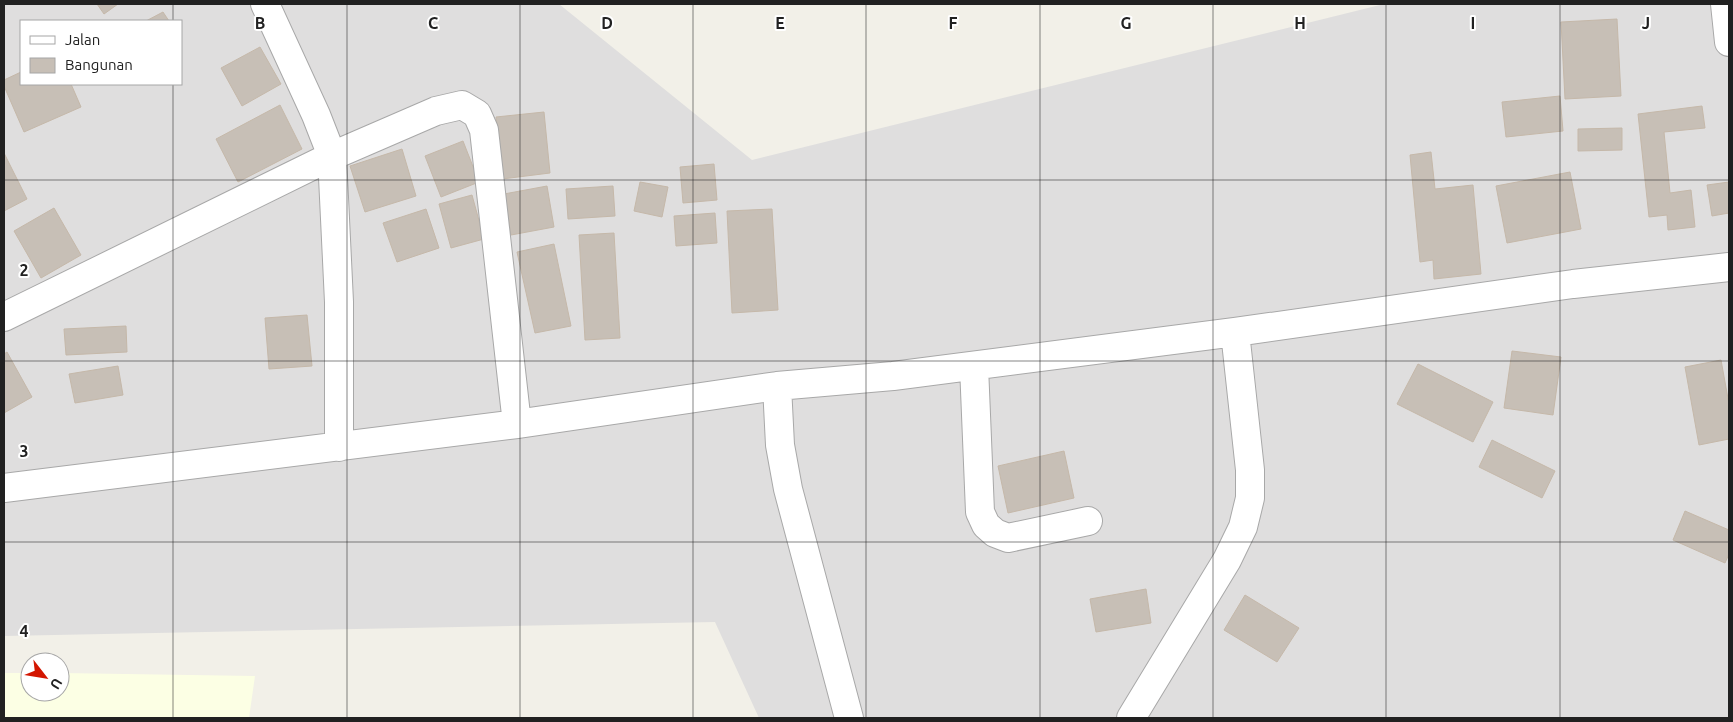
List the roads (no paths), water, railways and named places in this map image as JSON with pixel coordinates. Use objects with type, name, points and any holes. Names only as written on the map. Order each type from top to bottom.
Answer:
[{"type":"street","points":[[265,4],[316,115],[332,156],[339,302],[339,447]]},
{"type":"street","points":[[1725,4],[1729,42]]},
{"type":"street","points":[[4,317],[332,156],[436,111],[462,106],[477,114],[484,130],[517,424]]},
{"type":"street","points":[[4,488],[517,424],[778,386],[893,376],[974,366],[1235,332],[1573,284],[1729,267]]},
{"type":"street","points":[[1131,718],[1227,560],[1243,527],[1250,498],[1250,470],[1235,332]]},
{"type":"street","points":[[974,366],[980,512],[986,525],[995,533],[1008,538],[1088,521]]},
{"type":"street","points":[[778,386],[780,445],[788,489],[849,718]]}]
